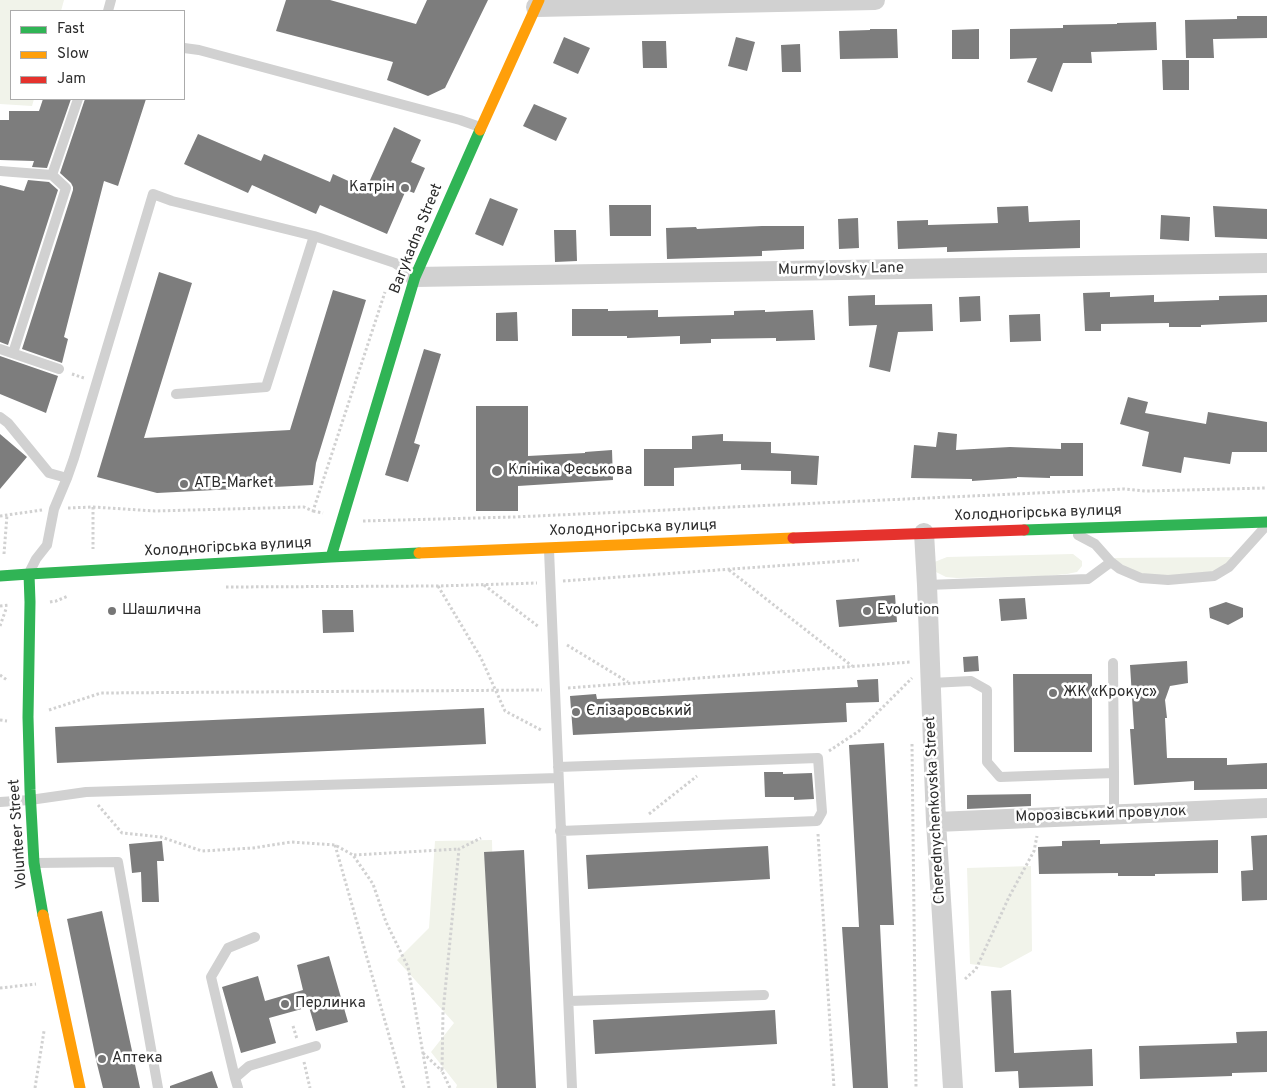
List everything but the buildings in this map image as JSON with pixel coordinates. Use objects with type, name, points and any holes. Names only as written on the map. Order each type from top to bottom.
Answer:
[{"type":"main road","name":"Barykadna Street","points":[[331,557],[415,277],[538,4]]},
{"type":"main road","name":"Холодногірська вулиця","points":[[0,576],[331,557],[549,548],[1064,528],[1267,524]]},
{"type":"main road","name":"Volunteer Street","points":[[29,574],[28,717],[34,863],[40,906],[80,1088]]},
{"type":"street","points":[[538,4],[875,0]]},
{"type":"street","name":"Murmylovsky Lane","points":[[415,277],[1267,263]]},
{"type":"street","name":"Cherednychenkovska Street","points":[[924,533],[930,660],[918,683],[936,822],[952,1088]]},
{"type":"street","name":"Морозівський провулок","points":[[936,822],[1267,808]]},
{"type":"lane","points":[[185,48],[199,50],[481,127]]},
{"type":"lane","points":[[52,175],[78,100]]},
{"type":"lane","points":[[0,171],[52,175],[66,188],[12,353]]},
{"type":"lane","points":[[29,574],[36,559],[47,545],[54,509],[67,478],[154,194],[172,201],[314,236],[394,263],[415,277]]},
{"type":"lane","points":[[176,394],[266,387],[314,236]]},
{"type":"lane","points":[[0,349],[59,369]]},
{"type":"lane","points":[[0,417],[8,423],[49,473],[67,478]]},
{"type":"lane","points":[[1064,528],[1095,544],[1120,569],[1141,578],[1168,580],[1214,576],[1229,567],[1267,524]]},
{"type":"lane","points":[[549,548],[572,1088]]},
{"type":"lane","points":[[927,585],[1088,579],[1111,562]]},
{"type":"lane","points":[[1113,663],[1114,815]]},
{"type":"lane","points":[[918,683],[972,680],[987,690],[988,762],[1000,777],[1114,773]]},
{"type":"lane","points":[[558,767],[818,758],[822,812],[817,821],[560,831]]},
{"type":"lane","points":[[0,802],[86,792],[558,778]]},
{"type":"lane","points":[[34,863],[118,862],[158,1088]]},
{"type":"lane","points":[[236,1083],[211,977],[228,948],[255,937]]},
{"type":"lane","points":[[569,1001],[764,995]]},
{"type":"lane","points":[[236,1083],[249,1066],[316,1046]]},
{"type":"path","points":[[313,510],[386,290]]},
{"type":"path","points":[[59,369],[97,382]]},
{"type":"path","points":[[72,508],[93,507],[155,511],[304,507],[359,521],[504,517],[1048,492],[1267,488]]},
{"type":"path","points":[[0,516],[54,509]]},
{"type":"path","points":[[221,587],[484,585],[866,560]]},
{"type":"path","points":[[729,569],[852,666]]},
{"type":"path","points":[[484,585],[552,637],[629,682]]},
{"type":"path","points":[[438,586],[480,658],[505,711],[556,738]]},
{"type":"path","points":[[0,606],[30,602],[56,602],[69,595]]},
{"type":"path","points":[[0,626],[7,606]]},
{"type":"path","points":[[575,686],[930,660]]},
{"type":"path","points":[[818,758],[859,731],[918,683],[930,660]]},
{"type":"path","points":[[0,720],[16,721],[101,693],[554,690]]},
{"type":"path","points":[[912,737],[916,1088]]},
{"type":"path","points":[[631,828],[715,762]]},
{"type":"path","points":[[86,792],[122,833],[161,837],[202,851],[252,848],[291,842],[335,845],[353,855],[373,884],[386,922],[408,967],[429,1088]]},
{"type":"path","points":[[946,997],[976,969],[1009,898],[1034,851],[1040,818]]},
{"type":"path","points":[[817,821],[834,1088]]},
{"type":"path","points":[[353,855],[459,849],[481,838]]},
{"type":"path","points":[[335,845],[404,1088]]},
{"type":"path","points":[[442,1071],[444,1012],[459,849]]},
{"type":"path","points":[[0,988],[37,984]]},
{"type":"path","points":[[35,1088],[45,1026]]},
{"type":"path","points":[[423,1053],[442,1071],[450,1088]]},
{"type":"shaded area","points":[[0,0],[64,0],[61,10],[10,10],[10,100],[34,100],[32,106],[0,104]]},
{"type":"shaded area","points":[[1073,554],[1082,561],[1082,566],[1077,572],[1045,576],[946,577],[936,572],[932,563],[947,557]]},
{"type":"shaded area","points":[[1234,557],[1212,576],[1144,578],[1112,558]]},
{"type":"shaded area","points":[[492,840],[497,1088],[456,1088],[457,1085],[431,1052],[454,1023],[397,960],[429,928],[435,841]]},
{"type":"shaded area","points":[[1031,866],[1032,951],[1001,968],[970,964],[967,868]]},
{"type":"traffic: fast","points":[[331,557],[415,277],[480,130]]},
{"type":"traffic: fast","points":[[1024,530],[1267,522]]},
{"type":"traffic: fast","points":[[29,574],[419,553]]},
{"type":"traffic: fast","points":[[0,576],[29,574],[28,717],[30,790],[34,863],[43,915]]},
{"type":"traffic: slow","points":[[480,130],[539,0]]},
{"type":"traffic: slow","points":[[419,553],[793,538]]},
{"type":"traffic: slow","points":[[43,915],[80,1088]]},
{"type":"traffic: jam","points":[[793,538],[1024,530]]},
{"type":"place","name":"Катрін","points":[[405,188]]},
{"type":"place","name":"Клініка Феськова","points":[[497,471]]},
{"type":"place","name":"ATB-Market","points":[[184,484]]},
{"type":"place","name":"Шашлична","points":[[112,611]]},
{"type":"place","name":"Evolution","points":[[867,611]]},
{"type":"place","name":"ЖК «Крокус»","points":[[1053,693]]},
{"type":"place","name":"Єлізаровський","points":[[576,712]]},
{"type":"place","name":"Перлинка","points":[[285,1004]]},
{"type":"place","name":"Аптека","points":[[102,1059]]}]
